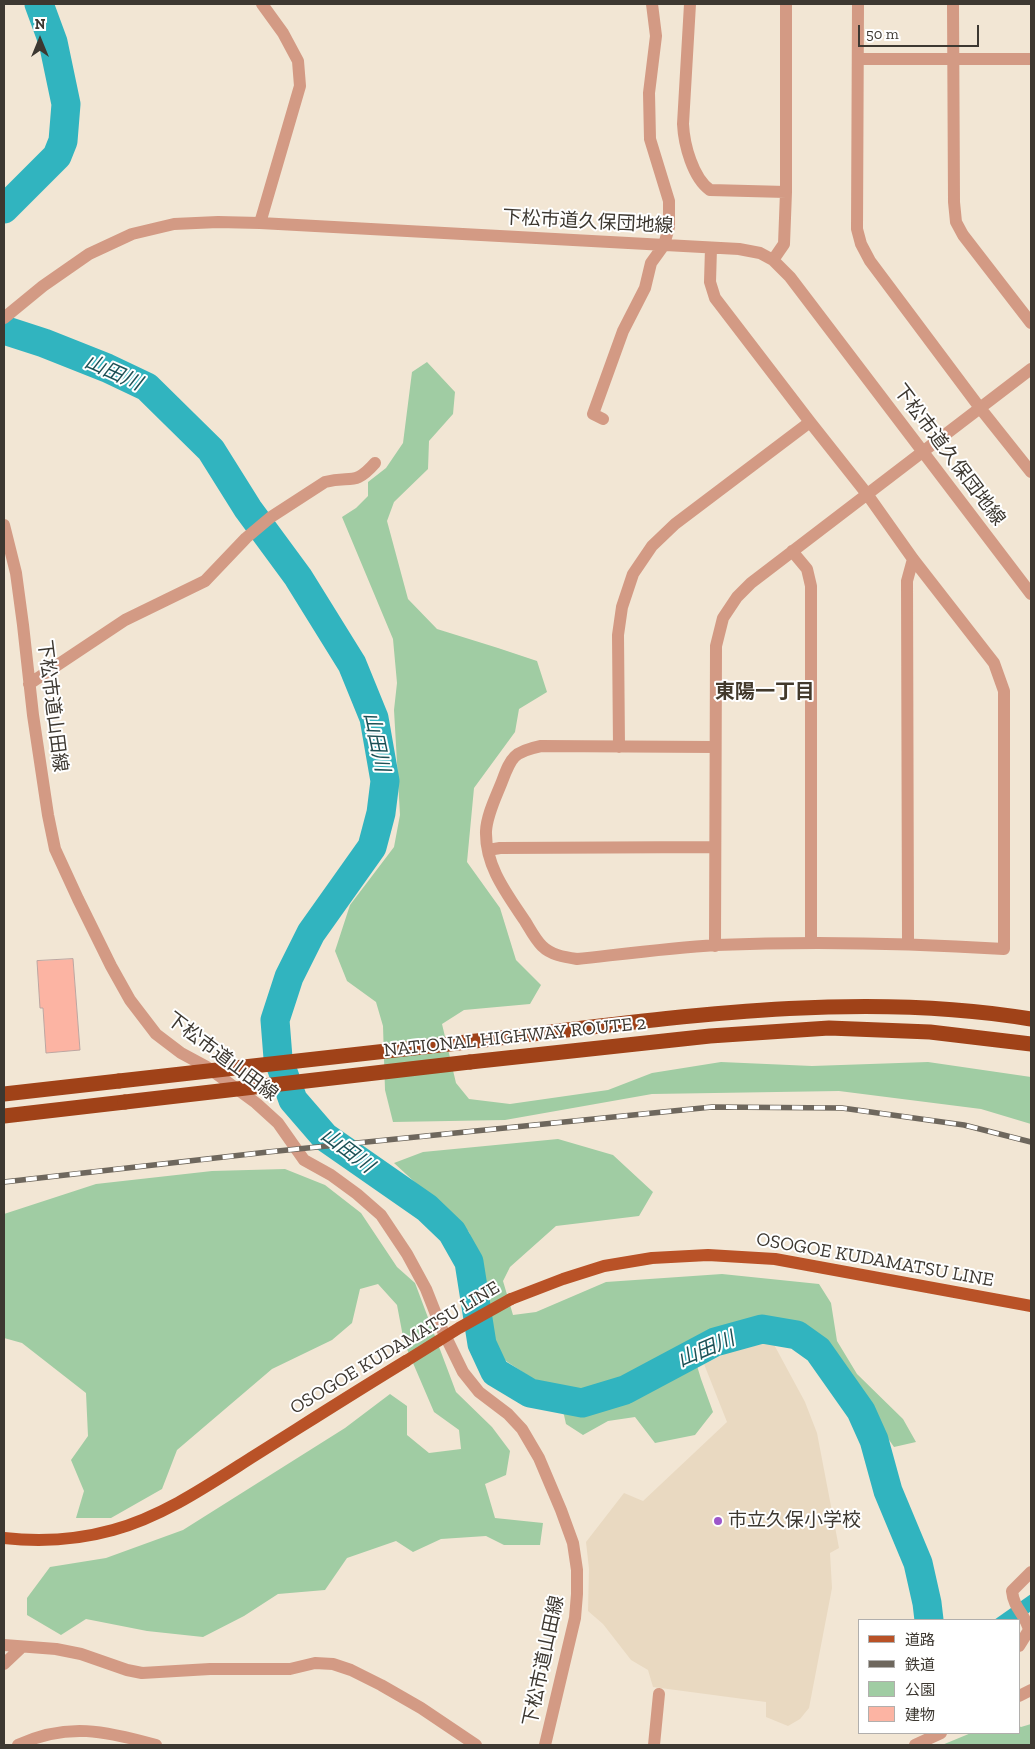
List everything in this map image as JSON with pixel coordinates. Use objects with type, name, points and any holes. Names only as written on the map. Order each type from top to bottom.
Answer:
[{"type":"highway","name":"NATIONAL HIGHWAY ROUTE 2","points":[[4,1094],[708,1014],[825,1007],[932,1007],[1031,1019]]},
{"type":"highway","name":"NATIONAL HIGHWAY ROUTE 2","points":[[4,1116],[710,1036],[829,1028],[930,1032],[1031,1044]]},
{"type":"main road","name":"OSOGOE KUDAMATSU LINE","points":[[4,1538],[66,1540],[113,1530],[158,1514],[213,1482],[459,1328],[511,1299],[562,1279],[604,1266],[652,1258],[708,1255],[775,1259],[1031,1306]]},
{"type":"street","points":[[260,223],[300,86],[298,61],[283,32],[262,4]]},
{"type":"street","points":[[603,419],[593,414],[623,331],[645,288],[651,263],[664,245],[669,227],[669,201],[650,139],[650,93],[656,36],[652,4]]},
{"type":"street","points":[[690,4],[683,124],[684,143],[701,184],[710,190],[786,192]]},
{"type":"street","points":[[773,260],[784,244],[786,192],[786,4]]},
{"type":"street","points":[[858,4],[856,196],[857,229],[861,244],[870,261],[980,408],[1027,456],[1031,472]]},
{"type":"street","points":[[953,4],[954,202],[956,222],[963,235],[1031,323]]},
{"type":"street","points":[[858,59],[1031,59]]},
{"type":"street","name":"下松市道久保団地線","points":[[4,318],[43,286],[89,254],[132,234],[174,224],[260,223],[739,249],[760,254],[773,260],[790,277],[1031,594]]},
{"type":"street","points":[[711,248],[710,282],[715,298],[867,494],[913,559],[994,663],[1004,690],[1004,949],[908,943],[811,943],[715,946],[576,959],[557,956],[542,946],[501,886],[488,850],[486,831],[490,811],[510,761],[524,750],[541,746],[715,747]]},
{"type":"street","points":[[715,946],[716,646],[723,618],[742,592],[792,551],[1031,369]]},
{"type":"street","points":[[619,747],[618,635],[622,607],[633,574],[652,546],[675,524],[810,422]]},
{"type":"street","points":[[29,684],[125,620],[205,581],[271,517],[325,482],[335,479],[354,480],[365,475],[374,463]]},
{"type":"street","name":"下松市道山田線","points":[[4,524],[16,573],[29,684],[48,815],[56,849],[90,924],[130,1000],[156,1034],[180,1053],[207,1066],[256,1103],[278,1123],[304,1160],[331,1175],[357,1194],[381,1216],[407,1254],[426,1289],[441,1327],[463,1372],[479,1392],[508,1414],[522,1429],[539,1458],[573,1543],[578,1594],[545,1745]]},
{"type":"street","points":[[792,551],[807,569],[811,586],[811,943]]},
{"type":"street","points":[[908,943],[908,581],[913,559]]},
{"type":"street","points":[[488,850],[500,848],[715,848]]},
{"type":"street","points":[[1020,1644],[1029,1630],[1027,1622],[1013,1603],[1012,1592],[1031,1572]]},
{"type":"street","points":[[4,1645],[56,1649],[81,1654],[127,1670],[142,1673],[244,1668],[290,1669],[315,1663],[333,1664],[351,1670],[421,1708],[476,1745]]},
{"type":"street","points":[[4,1664],[22,1647]]},
{"type":"street","points":[[654,1745],[659,1694]]},
{"type":"street","points":[[18,1745],[50,1733],[73,1730],[106,1733],[156,1745]]},
{"type":"street","points":[[915,1745],[937,1735]]},
{"type":"shaded area","name":"市立久保小学校","points":[[771,1339],[805,1402],[817,1433],[839,1548],[830,1553],[832,1588],[809,1708],[800,1719],[788,1726],[766,1717],[766,1702],[653,1687],[648,1670],[631,1660],[603,1624],[588,1611],[589,1569],[586,1542],[624,1493],[643,1501],[727,1422],[704,1364],[754,1340]]},
{"type":"green space","points":[[427,362],[455,392],[453,414],[429,441],[428,469],[394,502],[387,521],[408,599],[437,629],[537,661],[547,692],[519,709],[515,732],[474,788],[467,862],[500,908],[516,960],[541,985],[530,1004],[464,1010],[442,1024],[456,1083],[469,1099],[510,1104],[608,1090],[652,1073],[721,1062],[812,1066],[928,1062],[1031,1077],[1031,1124],[981,1109],[839,1091],[652,1094],[505,1120],[393,1122],[385,1090],[383,1026],[376,1002],[347,981],[335,951],[350,905],[394,847],[400,815],[394,710],[397,683],[393,639],[342,517],[356,508],[368,496],[368,482],[386,468],[403,443],[412,372]]},
{"type":"green space","points":[[558,1139],[613,1155],[653,1192],[639,1216],[556,1226],[510,1267],[503,1281],[513,1315],[536,1312],[606,1282],[722,1274],[819,1284],[831,1303],[837,1341],[857,1374],[903,1419],[916,1442],[894,1447],[825,1348],[795,1329],[752,1328],[691,1346],[713,1412],[695,1435],[655,1443],[635,1417],[608,1421],[583,1435],[566,1424],[554,1393],[500,1357],[487,1331],[480,1268],[469,1232],[394,1163],[423,1152]]},
{"type":"green space","points":[[285,1169],[325,1185],[361,1213],[397,1267],[415,1283],[456,1392],[492,1427],[510,1451],[506,1475],[485,1484],[495,1518],[543,1523],[540,1545],[504,1545],[486,1536],[441,1539],[413,1552],[396,1541],[347,1558],[325,1590],[278,1594],[244,1616],[203,1637],[147,1631],[86,1619],[61,1635],[27,1615],[27,1598],[50,1567],[106,1558],[183,1530],[345,1428],[390,1394],[407,1406],[407,1435],[429,1453],[461,1449],[459,1430],[434,1412],[404,1342],[397,1305],[378,1284],[360,1289],[352,1323],[332,1340],[272,1369],[177,1450],[162,1489],[111,1518],[76,1518],[84,1491],[71,1460],[88,1436],[86,1393],[22,1343],[4,1338],[4,1214],[96,1184],[212,1171]]},
{"type":"green space","points":[[1031,1724],[1031,1745],[942,1745],[969,1734],[1020,1734],[1021,1727]]},
{"type":"water","points":[[1031,1594],[1031,1611],[1020,1620],[995,1619]]},
{"type":"building","points":[[73,959],[80,1050],[46,1053],[43,1008],[40,1008],[37,961]]},
{"type":"waterway","name":"山田川","points":[[4,209],[57,156],[63,141],[66,104],[53,42],[39,4]]},
{"type":"waterway","name":"山田川","points":[[4,330],[44,343],[107,368],[147,387],[211,450],[248,509],[298,577],[352,664],[374,718],[385,781],[381,813],[372,847],[311,933],[289,977],[275,1020],[278,1058],[293,1100],[325,1137],[427,1208],[452,1232],[469,1262],[482,1344],[495,1372],[530,1393],[582,1403],[625,1390],[715,1342],[762,1329],[797,1335],[818,1350],[861,1411],[874,1440],[888,1491],[918,1563],[929,1619]]},
{"type":"railway","points":[[4,1182],[268,1152],[712,1107],[842,1108],[964,1125],[1031,1142]]},
{"type":"place","name":"市立久保小学校","points":[[718,1521]]},
{"type":"district","name":"東陽一丁目","points":[[765,692]]}]
